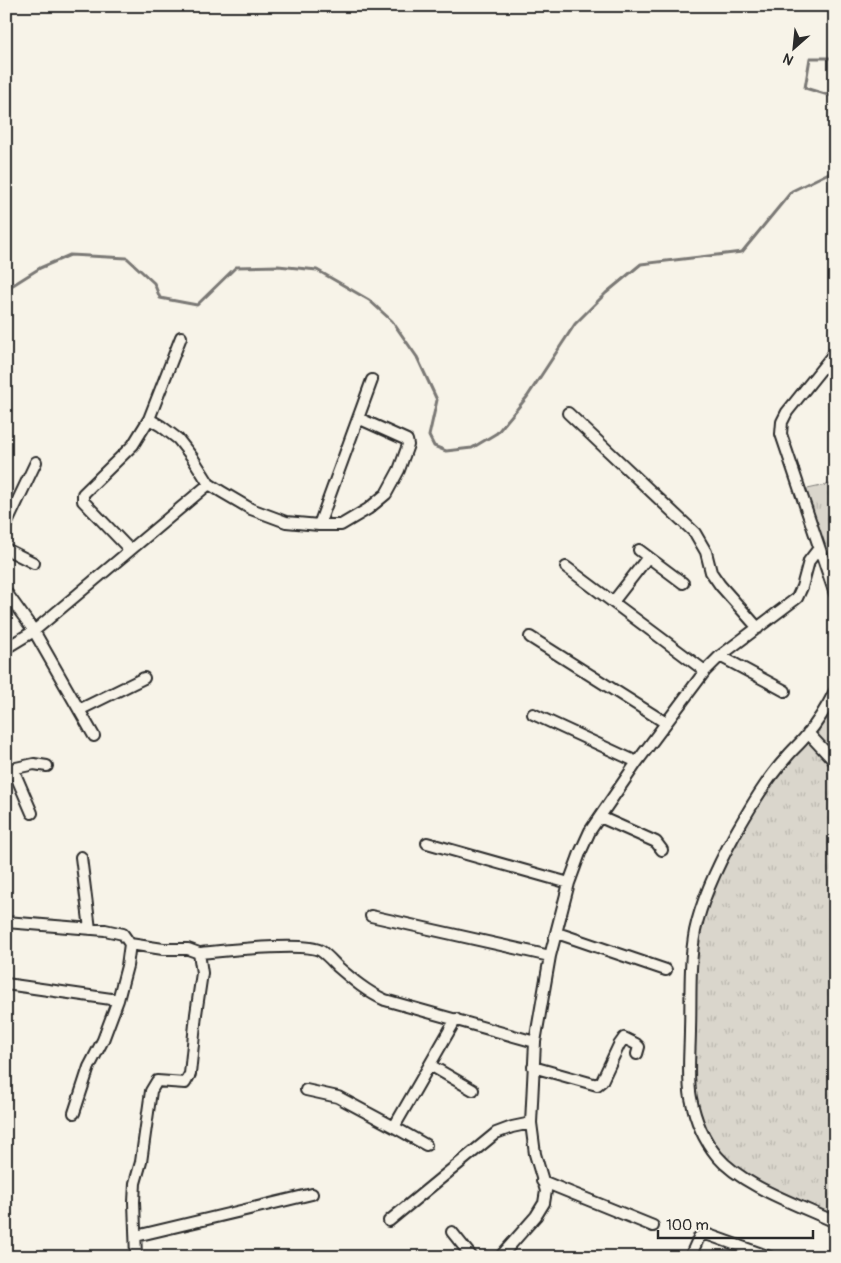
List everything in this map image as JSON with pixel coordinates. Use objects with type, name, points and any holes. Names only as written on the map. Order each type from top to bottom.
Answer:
[{"type":"street","points":[[130,550],[84,501],[83,494],[133,445],[149,419],[182,337]]},
{"type":"street","points":[[835,352],[787,412],[782,422],[781,434],[835,594]]},
{"type":"street","points":[[319,526],[372,380]]},
{"type":"street","points":[[568,413],[695,533],[706,552],[711,572],[720,586],[758,628]]},
{"type":"street","points":[[149,419],[178,439],[192,457],[208,484],[251,509],[286,522],[319,526],[341,525],[368,509],[386,494],[399,470],[408,445],[406,440],[358,418]]},
{"type":"street","points":[[6,525],[36,462]]},
{"type":"street","points":[[6,648],[34,631],[208,484]]},
{"type":"street","points":[[500,1257],[536,1216],[544,1203],[546,1191],[535,1154],[531,1123],[535,1042],[550,956],[569,883],[586,838],[636,762],[705,671],[720,656],[797,598],[809,560],[819,548]]},
{"type":"street","points":[[6,549],[34,563]]},
{"type":"street","points":[[639,550],[683,584]]},
{"type":"street","points":[[613,602],[648,557]]},
{"type":"street","points":[[566,567],[705,671]]},
{"type":"street","points":[[6,592],[34,631],[94,736]]},
{"type":"street","points":[[530,637],[666,723]]},
{"type":"street","points":[[720,656],[785,691]]},
{"type":"street","points":[[79,710],[144,678]]},
{"type":"street","points":[[835,691],[827,707],[808,733],[785,759],[740,826],[722,861],[702,908],[695,931],[692,961],[690,1095],[695,1116],[704,1136],[717,1156],[733,1172],[760,1188],[835,1222]]},
{"type":"street","points":[[533,714],[636,762]]},
{"type":"street","points":[[808,733],[835,762]]},
{"type":"street","points":[[32,813],[10,770],[34,764],[47,766]]},
{"type":"street","points":[[600,817],[656,842],[662,850]]},
{"type":"street","points":[[428,842],[569,883]]},
{"type":"street","points":[[82,857],[90,929]]},
{"type":"street","points":[[371,916],[550,956]]},
{"type":"street","points":[[6,922],[90,929],[123,934],[130,944],[127,966],[118,1000],[103,1040],[89,1067],[74,1113]]},
{"type":"street","points":[[556,933],[666,970]]},
{"type":"street","points":[[130,944],[162,949],[188,949],[199,953],[307,947],[321,951],[354,981],[385,1000],[535,1042]]},
{"type":"street","points":[[136,1257],[135,1183],[141,1162],[151,1090],[157,1081],[185,1084],[190,1074],[202,973],[199,953]]},
{"type":"street","points":[[6,984],[118,1000]]},
{"type":"street","points":[[394,1127],[456,1019]]},
{"type":"street","points":[[533,1067],[597,1085],[602,1081],[624,1038],[639,1047],[637,1054]]},
{"type":"street","points":[[430,1065],[473,1090]]},
{"type":"street","points":[[306,1090],[338,1097],[426,1145]]},
{"type":"street","points":[[389,1221],[496,1133],[512,1126],[531,1123]]},
{"type":"street","points":[[542,1181],[653,1226]]},
{"type":"street","points":[[136,1236],[312,1194]]},
{"type":"street","points":[[452,1232],[472,1257]]},
{"type":"street","points":[[690,1257],[699,1237],[706,1234],[770,1257]]},
{"type":"green space","points":[[835,483],[835,582],[803,490]]},
{"type":"green space","points":[[835,699],[835,1218],[758,1183],[731,1164],[720,1154],[711,1141],[699,1113],[694,1084],[694,986],[695,959],[699,933],[710,899],[730,855],[771,786]]},
{"type":"waterway","points":[[835,58],[810,58],[805,88],[835,97]]},
{"type":"waterway","points":[[6,283],[13,285],[40,268],[70,255],[127,258],[154,283],[160,298],[197,305],[236,267],[278,266],[317,270],[369,300],[392,321],[417,357],[437,400],[429,436],[434,446],[446,451],[472,448],[497,433],[527,397],[575,324],[606,293],[641,264],[742,252],[792,191],[835,170]]}]
